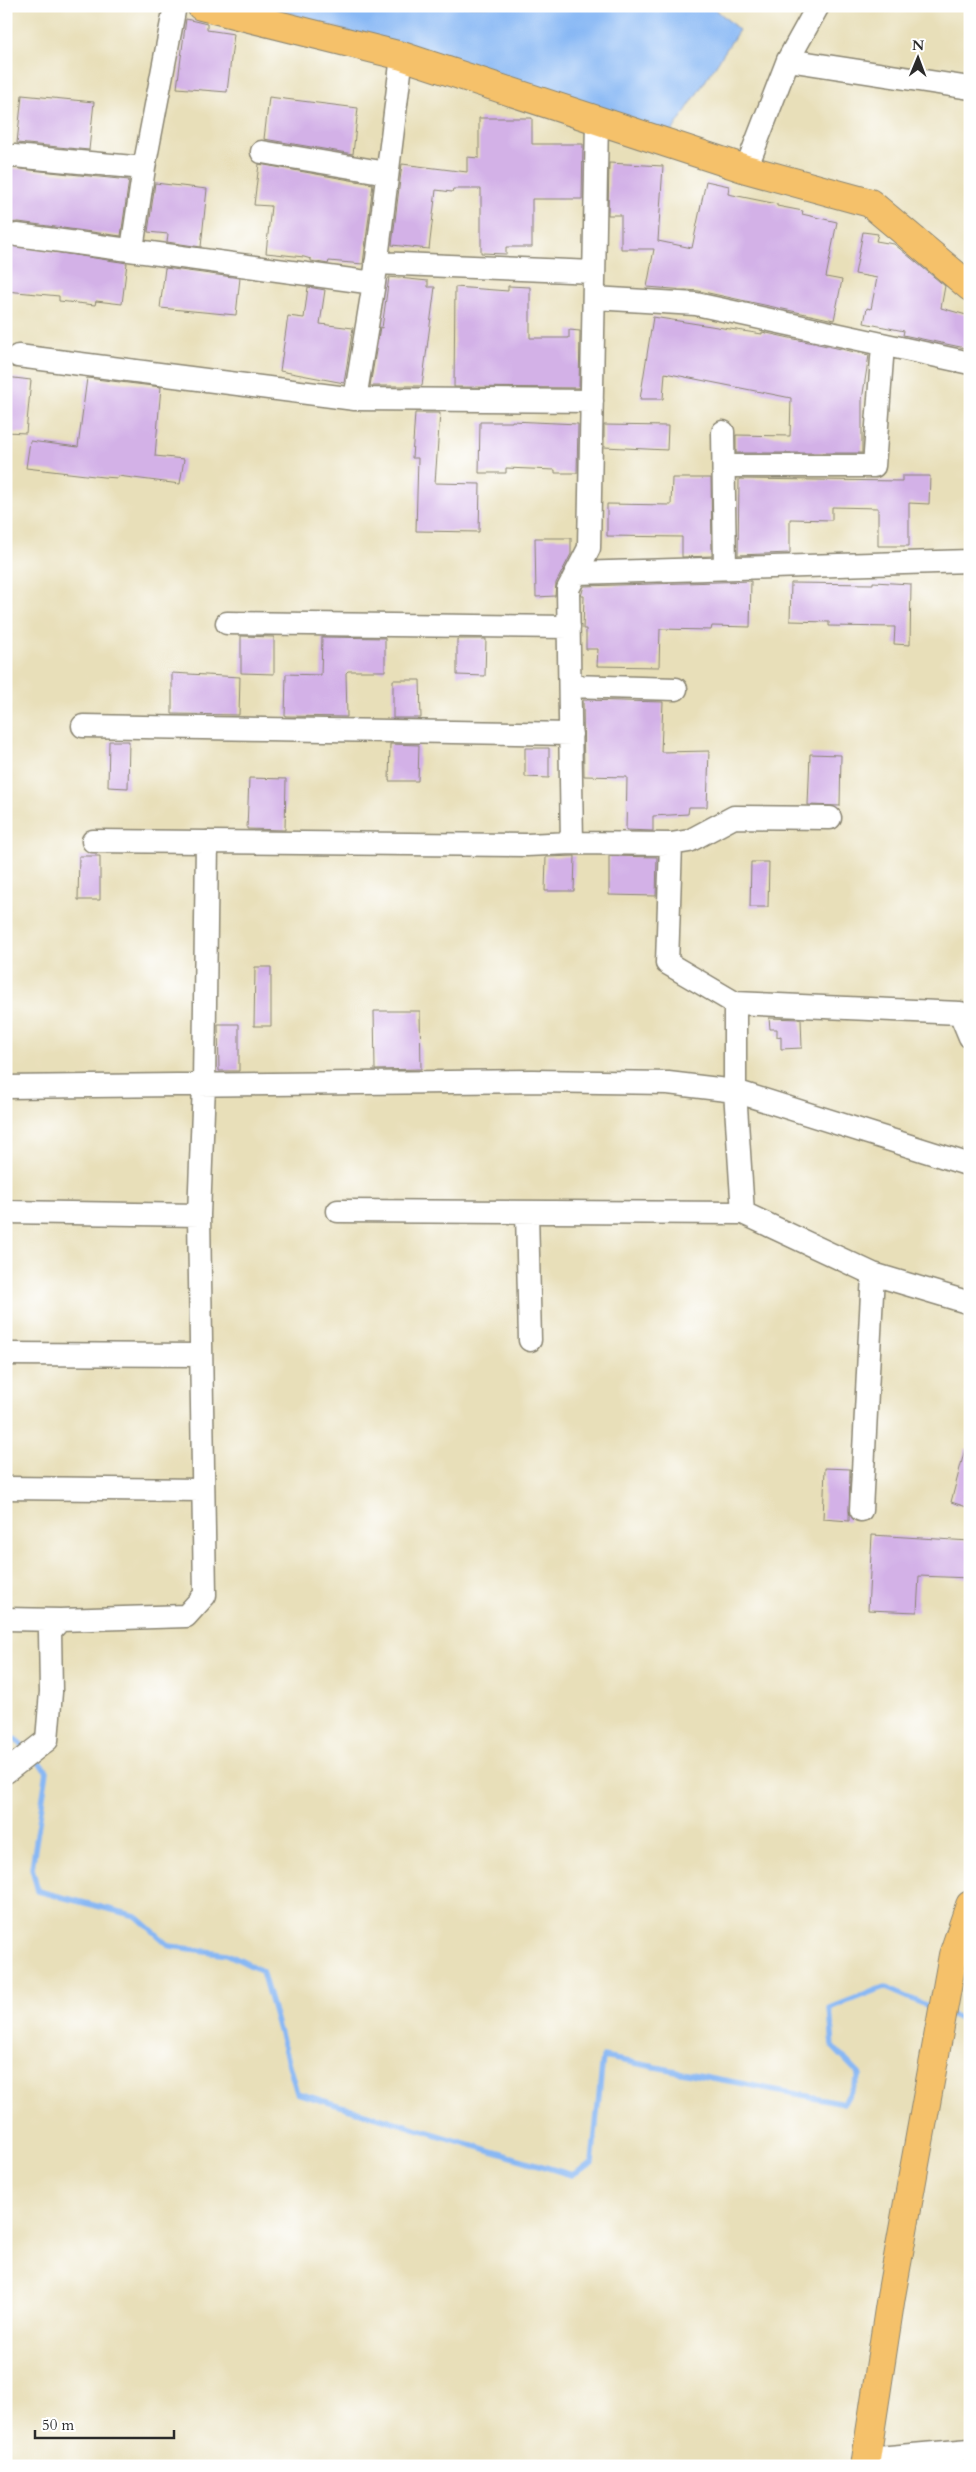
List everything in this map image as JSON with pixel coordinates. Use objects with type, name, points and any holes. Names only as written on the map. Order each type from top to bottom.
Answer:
[{"type":"main road","points":[[201,6],[402,56],[746,169],[870,203],[970,287]]},
{"type":"main road","points":[[865,2462],[891,2296],[948,1981],[953,1955],[970,1905]]},
{"type":"street","points":[[132,249],[144,168],[175,6]]},
{"type":"street","points":[[746,169],[788,60],[818,6]]},
{"type":"street","points":[[355,399],[375,273],[402,56]]},
{"type":"street","points":[[788,60],[970,88]]},
{"type":"street","points":[[572,843],[568,589],[590,548],[597,120]]},
{"type":"street","points":[[262,152],[388,173]]},
{"type":"street","points":[[14,156],[144,168]]},
{"type":"street","points":[[17,235],[132,249],[375,273],[594,272]]},
{"type":"street","points":[[594,298],[696,304],[970,364]]},
{"type":"street","points":[[724,466],[874,466],[883,345]]},
{"type":"street","points":[[18,356],[355,399],[592,401]]},
{"type":"street","points":[[723,432],[725,568]]},
{"type":"street","points":[[577,572],[970,561]]},
{"type":"street","points":[[227,623],[569,627]]},
{"type":"street","points":[[570,686],[676,689]]},
{"type":"street","points":[[83,726],[571,734]]},
{"type":"street","points":[[93,841],[526,845],[572,843],[671,844],[689,842],[734,817],[830,818]]},
{"type":"street","points":[[6,1619],[60,1620],[186,1616],[204,1595],[200,1214],[204,1084],[207,842]]},
{"type":"street","points":[[671,844],[666,963],[735,1003],[960,1013],[970,1037]]},
{"type":"street","points":[[735,1003],[735,1091],[743,1213]]},
{"type":"street","points":[[6,1087],[658,1082],[735,1091],[970,1166]]},
{"type":"street","points":[[338,1211],[743,1213],[873,1274],[970,1303]]},
{"type":"street","points":[[6,1212],[200,1214]]},
{"type":"street","points":[[527,1212],[530,1340]]},
{"type":"street","points":[[862,1510],[873,1274]]},
{"type":"street","points":[[6,1354],[201,1355]]},
{"type":"street","points":[[6,1488],[203,1490]]},
{"type":"street","points":[[11,1767],[47,1740],[51,1692],[50,1631],[60,1620]]},
{"type":"street","points":[[865,2462],[970,2450]]},
{"type":"water","points":[[267,6],[712,6],[739,30],[671,133]]},
{"type":"building","points":[[186,19],[207,24],[207,30],[234,34],[227,92],[177,88]]},
{"type":"building","points":[[22,95],[94,102],[89,150],[17,143]]},
{"type":"building","points":[[269,97],[358,108],[353,154],[264,139]]},
{"type":"building","points":[[479,118],[532,118],[532,144],[583,144],[582,199],[532,199],[532,247],[506,247],[506,254],[481,253],[481,189],[453,189],[452,192],[436,190],[429,249],[392,245],[402,164],[467,172],[467,157],[479,158]]},
{"type":"building","points":[[609,163],[663,166],[658,241],[692,248],[706,181],[729,186],[728,194],[777,204],[777,206],[803,211],[802,214],[837,222],[826,277],[842,280],[834,320],[699,291],[647,287],[654,249],[621,249],[621,215],[608,215]]},
{"type":"building","points":[[259,164],[373,184],[363,264],[329,261],[328,264],[311,261],[311,259],[304,257],[266,253],[271,206],[254,205]]},
{"type":"building","points":[[11,168],[129,180],[121,236],[19,222],[6,223]]},
{"type":"building","points":[[155,183],[207,189],[201,247],[167,242],[168,234],[148,232]]},
{"type":"building","points":[[863,232],[878,234],[876,241],[894,244],[945,286],[941,308],[970,316],[970,349],[903,335],[904,331],[864,323],[867,308],[871,309],[877,278],[855,274]]},
{"type":"building","points":[[9,245],[127,263],[122,304],[96,301],[95,305],[59,301],[59,296],[6,291]]},
{"type":"building","points":[[165,268],[240,278],[236,315],[160,308]]},
{"type":"building","points":[[389,277],[428,281],[428,287],[435,287],[422,386],[370,386],[380,327],[382,328]]},
{"type":"building","points":[[508,286],[530,287],[530,338],[569,338],[569,330],[580,331],[579,388],[454,387],[455,287],[508,291]]},
{"type":"building","points":[[308,287],[325,290],[320,324],[353,328],[344,383],[280,371],[288,316],[304,318]]},
{"type":"building","points":[[653,317],[762,334],[762,332],[869,355],[862,400],[862,453],[736,453],[736,435],[790,436],[791,398],[665,373],[663,399],[640,399]]},
{"type":"building","points":[[6,377],[31,380],[26,433],[6,432]]},
{"type":"building","points":[[87,378],[161,387],[155,456],[184,459],[180,484],[118,476],[118,478],[103,477],[26,468],[30,441],[78,447]]},
{"type":"building","points":[[415,413],[440,413],[435,483],[480,484],[479,532],[416,531],[418,458],[412,458]]},
{"type":"building","points":[[512,421],[578,424],[577,473],[555,473],[555,470],[506,468],[506,473],[479,473],[480,422]]},
{"type":"building","points":[[604,425],[668,426],[667,450],[604,447]]},
{"type":"building","points":[[902,476],[930,476],[929,504],[909,503],[909,546],[878,546],[878,508],[832,507],[832,520],[790,519],[790,553],[738,555],[739,479],[902,481]]},
{"type":"building","points":[[672,478],[711,478],[712,556],[682,557],[682,537],[607,536],[607,504],[671,505]]},
{"type":"building","points":[[535,538],[571,538],[571,554],[556,583],[555,596],[536,597]]},
{"type":"building","points":[[751,581],[750,627],[712,626],[711,630],[660,629],[659,667],[597,666],[598,649],[586,649],[586,629],[583,629],[584,596],[581,596],[584,586]]},
{"type":"building","points":[[873,582],[911,584],[910,645],[894,644],[895,627],[829,626],[829,622],[790,621],[791,583],[873,584]]},
{"type":"building","points":[[241,636],[274,637],[274,674],[241,673]]},
{"type":"building","points":[[322,637],[385,638],[385,671],[348,671],[346,673],[347,717],[285,716],[286,674],[321,675]]},
{"type":"building","points":[[457,639],[486,639],[485,676],[457,675]]},
{"type":"building","points":[[172,673],[240,677],[239,715],[172,714]]},
{"type":"building","points":[[393,680],[420,680],[421,718],[393,718]]},
{"type":"building","points":[[583,700],[663,702],[661,752],[709,751],[707,807],[689,807],[688,814],[653,816],[653,831],[626,830],[627,777],[584,776]]},
{"type":"building","points":[[109,741],[129,741],[128,788],[108,787]]},
{"type":"building","points":[[390,744],[419,745],[418,781],[389,781]]},
{"type":"building","points":[[525,748],[549,748],[549,778],[525,777]]},
{"type":"building","points":[[810,754],[841,755],[840,806],[808,805]]},
{"type":"building","points":[[249,778],[286,779],[285,830],[247,829]]},
{"type":"building","points":[[79,856],[100,856],[100,900],[78,900]]},
{"type":"building","points":[[575,856],[574,891],[545,891],[546,857]]},
{"type":"building","points":[[609,856],[657,857],[656,896],[609,895]]},
{"type":"building","points":[[751,862],[769,862],[768,907],[750,907]]},
{"type":"building","points":[[255,967],[271,967],[271,1026],[254,1026]]},
{"type":"building","points":[[374,1011],[420,1011],[421,1069],[375,1070]]},
{"type":"building","points":[[769,1018],[801,1019],[802,1048],[781,1049],[781,1036],[777,1037],[777,1029],[770,1029]]},
{"type":"building","points":[[218,1024],[239,1024],[239,1071],[219,1071]]},
{"type":"building","points":[[965,1449],[970,1450],[970,1508],[951,1502]]},
{"type":"building","points":[[825,1468],[850,1469],[849,1521],[823,1519]]},
{"type":"building","points":[[872,1535],[970,1541],[970,1578],[919,1576],[917,1612],[868,1610]]},
{"type":"waterway","points":[[6,1736],[15,1739],[27,1750]]},
{"type":"waterway","points":[[33,1757],[47,1771],[32,1868],[38,1891],[136,1916],[170,1946],[227,1954],[262,1971],[297,2093],[572,2175],[592,2163],[603,2057],[844,2103],[860,2075],[833,2047],[830,2008],[884,1987],[935,2009]]},
{"type":"waterway","points":[[949,2014],[970,2023]]}]
